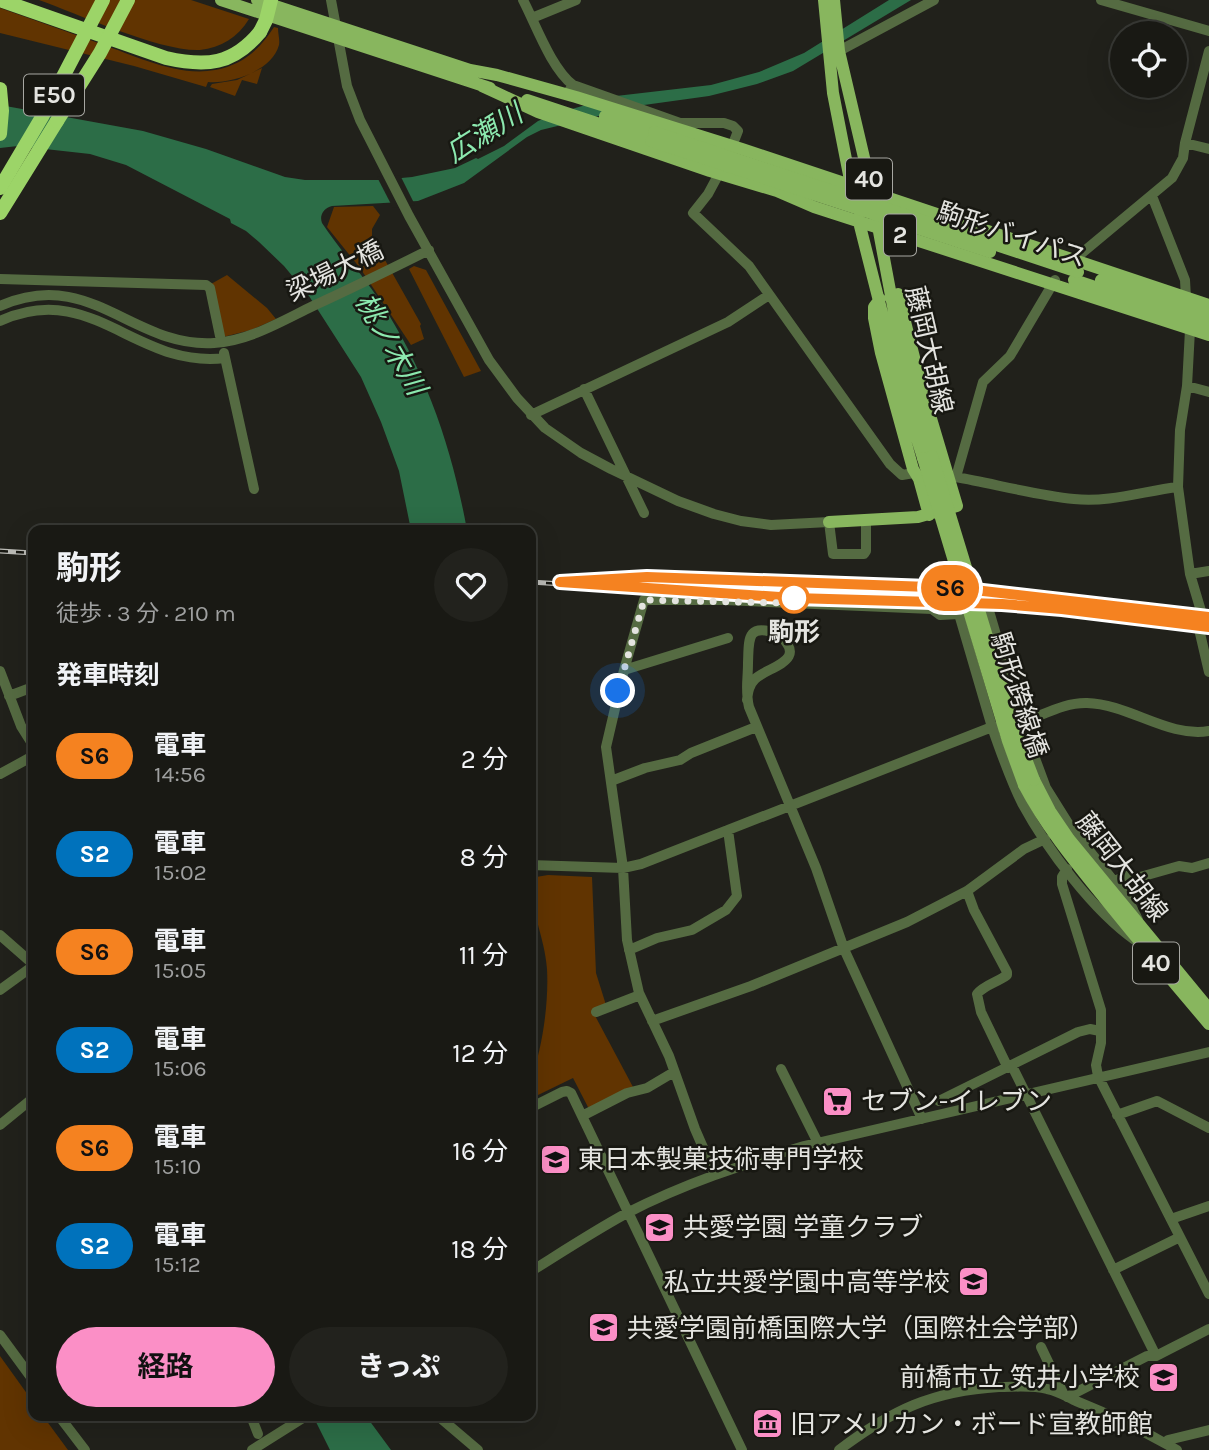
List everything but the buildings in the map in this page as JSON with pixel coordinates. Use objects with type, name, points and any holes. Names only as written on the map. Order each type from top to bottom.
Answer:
[{"type":"highway","points":[[0,0],[166,58],[193,63],[216,62],[236,55],[266,20],[271,0]]},
{"type":"highway","points":[[21,0],[161,49],[188,55],[212,54],[230,48],[256,30],[263,0]]},
{"type":"highway","name":"E50","points":[[0,188],[42,117],[103,0]]},
{"type":"highway","name":"E50","points":[[1,211],[57,121],[118,0]]},
{"type":"highway","points":[[57,121],[100,53],[128,0]]},
{"type":"highway","points":[[0,89],[0,134]]},
{"type":"main road","name":"2","points":[[221,0],[470,70],[573,94],[647,115],[872,192],[1073,269],[1209,305]]},
{"type":"main road","name":"2","points":[[257,0],[482,86],[720,173],[777,191],[814,207],[1053,282],[1209,335]]},
{"type":"main road","name":"40","points":[[824,0],[836,51]]},
{"type":"main road","name":"40","points":[[831,32],[834,0]]},
{"type":"main road","name":"藤岡大胡線","points":[[836,51],[832,93],[845,162],[900,384],[927,457]]},
{"type":"main road","name":"藤岡大胡線","points":[[836,51],[872,192],[901,349],[927,457]]},
{"type":"main road","name":"駒形バイパス","points":[[573,94],[614,119],[653,136],[1209,314]]},
{"type":"main road","name":"駒形バイパス","points":[[596,127],[653,136]]},
{"type":"main road","points":[[823,176],[839,171],[845,162]]},
{"type":"main road","points":[[829,522],[929,515],[957,506],[952,477],[921,385],[902,306],[886,264]]},
{"type":"main road","name":"駒形バイパス","points":[[1073,269],[1209,325]]},
{"type":"main road","points":[[880,299],[875,304],[873,313],[879,341],[914,473],[919,479],[929,515]]},
{"type":"main road","name":"駒形跨線橋","points":[[927,457],[1008,741],[1029,782]]},
{"type":"main road","name":"藤岡大胡線","points":[[1029,782],[1069,839],[1209,1009]]},
{"type":"main road","name":"藤岡大胡線","points":[[1029,782],[1040,816],[1060,844],[1209,1024]]},
{"type":"street","points":[[331,0],[350,96],[380,160],[489,360],[531,415],[581,453],[678,501],[741,521],[771,524],[829,522],[833,554],[860,555],[866,551],[866,520]]},
{"type":"street","points":[[523,0],[573,94]]},
{"type":"street","points":[[532,18],[576,0]]},
{"type":"street","points":[[836,51],[934,0]]},
{"type":"street","points":[[1101,0],[1209,31]]},
{"type":"street","points":[[1073,269],[1177,172],[1184,158],[1185,143],[1209,51]]},
{"type":"street","points":[[647,115],[687,125],[729,124],[737,131],[720,173],[693,213],[749,266],[890,464],[902,475],[914,473]]},
{"type":"street","points":[[1185,143],[1209,149]]},
{"type":"street","points":[[1152,196],[1185,280],[1186,298]]},
{"type":"street","name":"梁場大橋","points":[[0,306],[39,295],[69,296],[104,307],[159,335],[214,344],[236,340],[285,320],[429,250]]},
{"type":"street","points":[[0,279],[206,285],[210,288],[220,336]]},
{"type":"street","points":[[1053,282],[1010,356],[983,382],[952,477],[1074,499],[1114,498],[1142,491],[1178,487]]},
{"type":"street","points":[[531,415],[728,322],[769,295]]},
{"type":"street","points":[[0,321],[34,310],[65,310],[102,322],[171,355],[196,359],[224,356],[254,489]]},
{"type":"street","points":[[1190,330],[1187,386],[1181,413],[1178,487],[1190,574],[1201,611]]},
{"type":"street","points":[[1187,386],[1209,392]]},
{"type":"street","points":[[584,389],[644,513]]},
{"type":"street","points":[[1190,574],[1209,571]]},
{"type":"street","points":[[715,1175],[640,995],[629,950],[623,868],[606,747],[644,600],[932,609],[940,615],[989,611],[1035,761],[1062,816],[1134,907],[1138,924]]},
{"type":"street","points":[[959,614],[992,727],[1016,790],[1045,839],[1067,869],[1106,917],[1141,945]]},
{"type":"street","points":[[1199,629],[1209,672]]},
{"type":"street","points":[[747,700],[751,682],[787,659],[789,651],[784,639],[773,632],[754,632],[748,641],[744,688],[747,700],[816,868],[844,949],[922,1119]]},
{"type":"street","points":[[624,670],[728,638]]},
{"type":"street","points":[[0,671],[21,726],[28,737]]},
{"type":"street","points":[[9,696],[28,689]]},
{"type":"street","points":[[536,865],[623,868],[641,864],[992,727],[1022,723],[1084,702],[1131,713],[1194,734],[1209,731]]},
{"type":"street","points":[[611,781],[645,768],[680,760],[691,752],[756,726]]},
{"type":"street","points":[[0,774],[28,759]]},
{"type":"street","points":[[629,950],[657,938],[692,930],[726,910],[737,896],[728,830]]},
{"type":"street","points":[[652,1021],[751,986],[907,922],[967,891],[1024,849],[1045,839]]},
{"type":"street","points":[[1116,883],[1126,876],[1140,877],[1178,866],[1192,868],[1209,863]]},
{"type":"street","points":[[1067,869],[1062,877],[1062,884],[1101,1010],[1101,1043],[1096,1065],[1098,1076],[1209,1294]]},
{"type":"street","points":[[967,891],[974,911],[1007,972],[1001,979],[979,990],[977,994],[982,1012],[1010,1067],[1028,1095],[1156,1356]]},
{"type":"street","points":[[0,935],[28,960]]},
{"type":"street","points":[[0,990],[28,969]]},
{"type":"street","points":[[596,1012],[640,995]]},
{"type":"street","points":[[939,1101],[1084,1029],[1100,1031]]},
{"type":"street","points":[[536,1267],[627,1213],[715,1175],[818,1143],[1209,1052]]},
{"type":"street","points":[[781,1069],[818,1143]]},
{"type":"street","points":[[582,1116],[627,1093],[647,1088],[674,1072]]},
{"type":"street","points":[[536,1105],[567,1091],[571,1093],[742,1450]]},
{"type":"street","points":[[1117,1115],[1157,1101],[1209,1128]]},
{"type":"street","points":[[0,1125],[28,1102]]},
{"type":"street","points":[[1171,1219],[1209,1206]]},
{"type":"street","points":[[1113,1270],[1180,1237]]},
{"type":"street","points":[[1065,1395],[1147,1356],[1156,1356],[1209,1329]]},
{"type":"street","points":[[0,1335],[28,1373]]},
{"type":"street","points":[[1041,1347],[1065,1395]]},
{"type":"street","points":[[839,1450],[897,1411],[947,1394],[1024,1386],[1048,1389],[1065,1395],[1116,1417],[1177,1450]]},
{"type":"street","points":[[67,1421],[85,1450]]},
{"type":"street","points":[[253,1421],[258,1434]]},
{"type":"street","points":[[252,1450],[298,1421]]},
{"type":"street","points":[[444,1421],[478,1450]]},
{"type":"street","points":[[1165,1443],[1209,1430]]},
{"type":"shaded area","points":[[39,0],[191,0],[249,19],[234,36],[222,44],[208,49],[183,49],[142,39]]},
{"type":"shaded area","points":[[0,8],[142,59],[186,71],[215,70],[242,60],[257,49],[274,27],[278,28],[279,45],[275,54],[260,69],[228,81],[208,82],[206,87],[0,33]]},
{"type":"shaded area","points":[[262,68],[257,84],[242,80],[235,96],[210,87],[212,84],[237,80]]},
{"type":"shaded area","points":[[373,206],[380,215],[372,229],[372,237],[421,324],[424,339],[411,345],[360,268],[327,227],[334,207]]},
{"type":"shaded area","points":[[414,266],[426,270],[481,371],[464,377],[409,269]]},
{"type":"shaded area","points":[[227,275],[267,308],[276,319],[251,330],[223,337],[211,284]]},
{"type":"shaded area","points":[[536,877],[592,877],[596,973],[606,1005],[592,1010],[633,1087],[589,1109],[573,1078],[536,1096],[536,1062],[546,1012],[547,969],[536,917]]},
{"type":"shaded area","points":[[0,1356],[28,1395],[28,1421],[47,1421],[68,1450],[0,1450]]},
{"type":"water","name":"桃ノ木川","points":[[889,0],[911,0],[793,71],[757,84],[709,96],[644,105],[541,130],[527,137],[464,183],[418,201],[332,206],[325,210],[321,217],[322,223],[380,301],[424,383],[454,469],[466,525],[410,525],[399,471],[361,377],[309,296],[284,266],[246,231],[231,223],[230,219],[126,165],[90,154],[18,146],[0,148],[0,105],[143,131],[206,149],[285,177],[305,180],[380,180],[412,177],[455,168],[478,159],[504,146],[538,121],[555,114],[616,96],[711,85],[759,72],[804,53]]},
{"type":"water","points":[[316,1421],[370,1421],[391,1450],[330,1450]]},
{"type":"pier","points":[[400,175],[415,205],[393,208],[377,177]]},
{"type":"railway","points":[[0,551],[28,553]]},
{"type":"railway","points":[[630,578],[766,580],[957,588],[1042,597]]},
{"type":"railway","points":[[536,582],[794,598],[1002,604],[1209,627]]},
{"type":"railway","points":[[1070,600],[1178,612]]},
{"type":"train","name":"S6","points":[[1209,617],[957,588],[647,577],[560,582],[794,598],[1002,604],[1209,627]]},
{"type":"place","name":"駒形","points":[[794,598]]},
{"type":"place","name":"セブン-イレブン","points":[[838,1101]]},
{"type":"place","name":"東日本製菓技術専門学校","points":[[555,1159]]},
{"type":"place","name":"共愛学園 学童クラブ","points":[[660,1227]]},
{"type":"place","name":"私立共愛学園中高等学校","points":[[973,1282]]},
{"type":"place","name":"共愛学園前橋国際大学（国際社会学部）","points":[[604,1328]]},
{"type":"place","name":"前橋市立 笂井小学校","points":[[1163,1377]]},
{"type":"place","name":"旧アメリカン・ボード宣教師館","points":[[767,1424]]},
{"type":"route","points":[[618,691],[644,600],[792,603],[794,598]]},
{"type":"water label","name":"広瀬川","points":[[484,133]]}]
